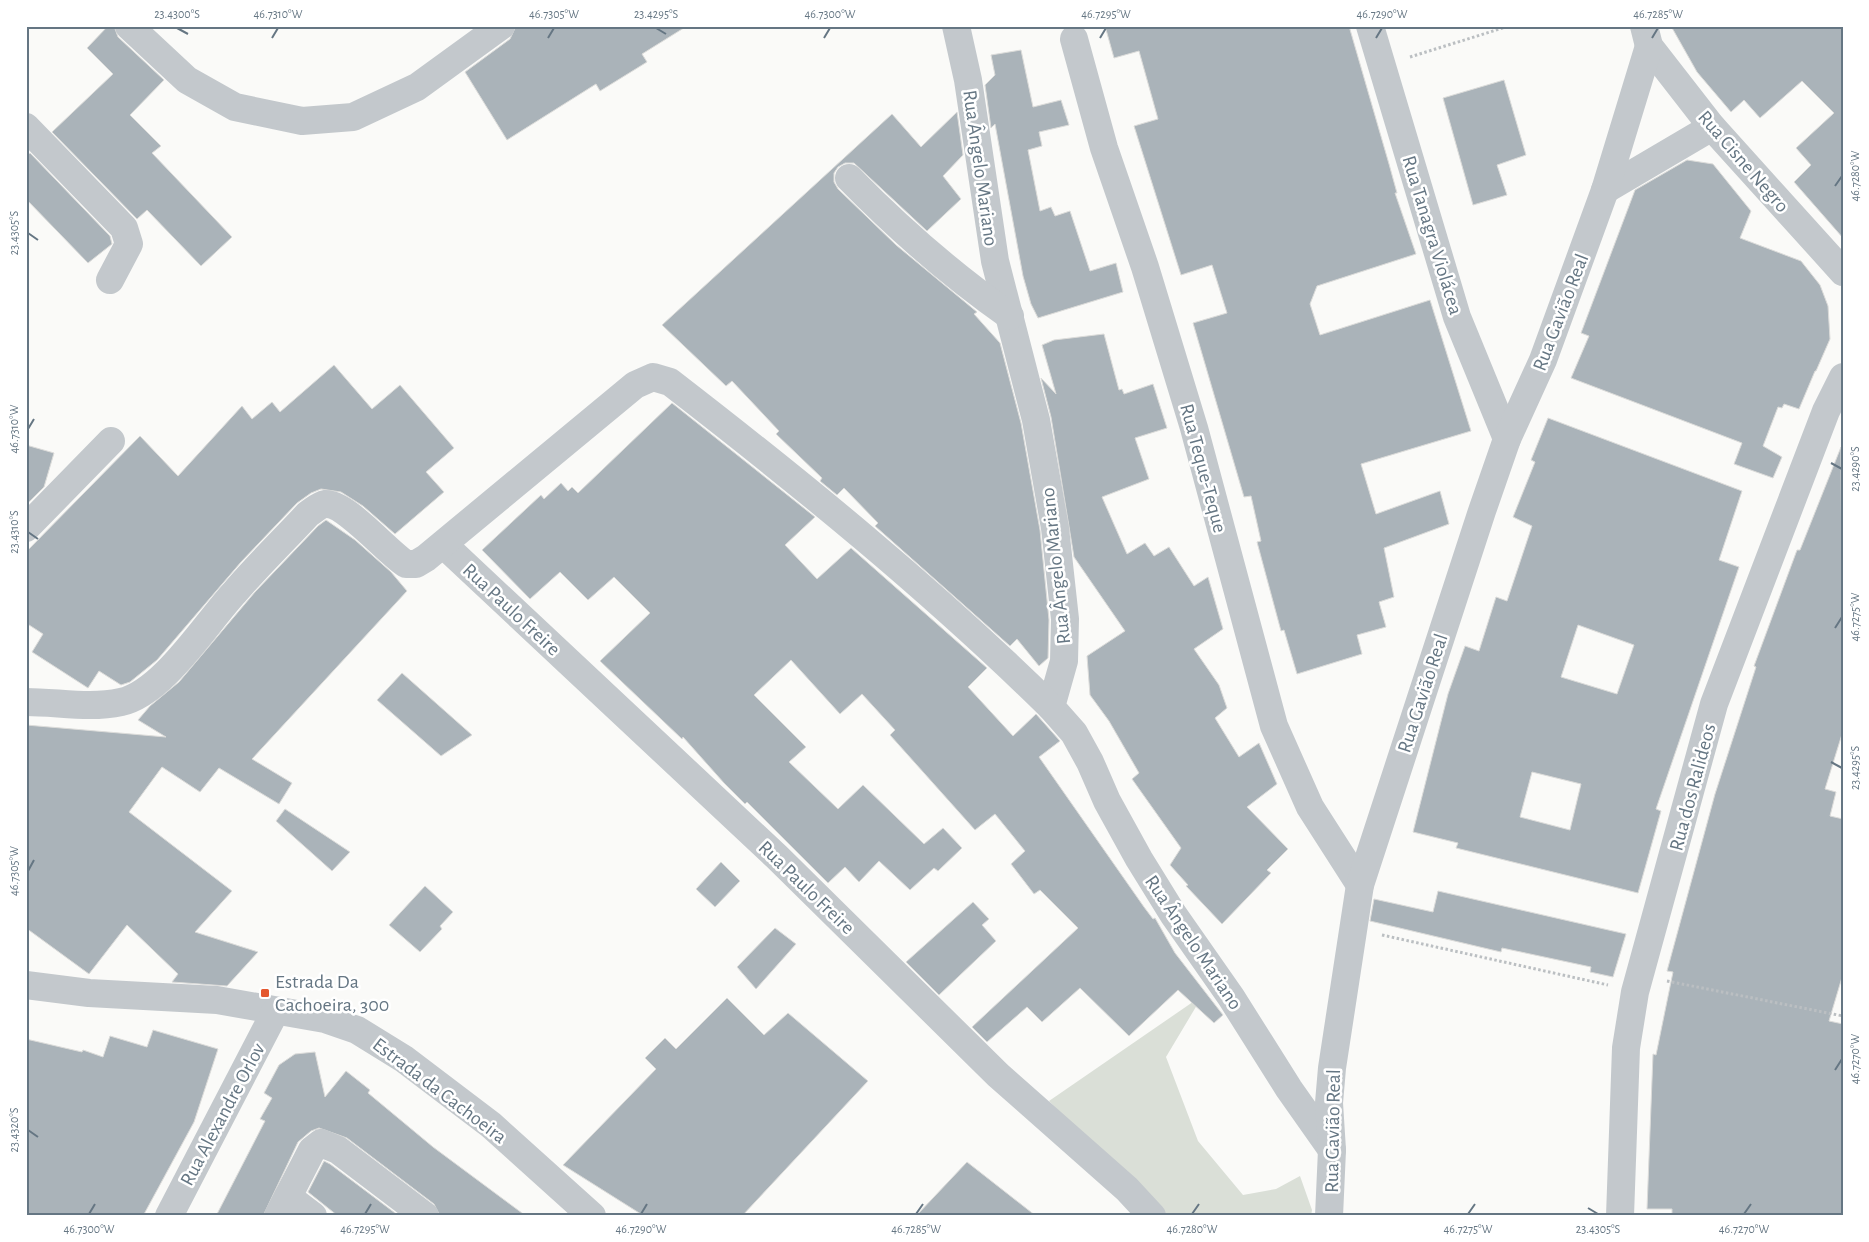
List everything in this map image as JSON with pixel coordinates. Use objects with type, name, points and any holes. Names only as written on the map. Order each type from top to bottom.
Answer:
[{"type":"street","points":[[129,26],[187,80],[211,94],[236,107],[302,121],[353,117],[417,87],[502,26]]},
{"type":"street","name":"Rua Ângelo Mariano","points":[[956,26],[968,80],[995,262],[1036,420],[1055,528],[1065,620],[1064,661],[1051,707],[1074,733],[1112,809],[1173,914],[1231,998],[1289,1089],[1332,1150]]},
{"type":"street","name":"Rua Tanagra Violácea","points":[[1370,26],[1457,317],[1507,439]]},
{"type":"street","name":"Rua Cisne Negro","points":[[1646,36],[1712,127],[1843,272]]},
{"type":"street","name":"Rua Gavião Real","points":[[1329,1216],[1332,1150],[1329,1102],[1332,1068],[1360,885],[1507,439],[1543,360],[1605,190],[1646,36]]},
{"type":"street","name":"Rua Teque-Teque","points":[[1074,39],[1104,148],[1145,267],[1191,419],[1274,726],[1310,807],[1360,885]]},
{"type":"street","points":[[26,127],[124,228],[129,244],[110,280]]},
{"type":"street","points":[[1605,190],[1712,127]]},
{"type":"street","points":[[849,178],[913,241],[958,280],[1010,316]]},
{"type":"street","name":"Rua Paulo Freire","points":[[1051,707],[990,647],[927,591],[776,465],[670,382],[653,377],[635,385],[444,545],[777,857],[998,1075],[1128,1189],[1152,1216]]},
{"type":"street","name":"Rua dos Ralideos","points":[[1620,1216],[1626,1048],[1637,984],[1714,704],[1826,411],[1843,377]]},
{"type":"street","points":[[26,528],[111,441]]},
{"type":"street","points":[[26,702],[103,704],[123,702],[148,690],[165,675],[240,586],[308,514],[322,504],[335,504],[346,511],[376,540],[406,564],[416,564],[444,545]]},
{"type":"street","name":"Estrada da Cachoeira","points":[[26,985],[89,994],[217,1000],[275,1012],[325,1019],[357,1030],[386,1046],[490,1125],[592,1216]]},
{"type":"street","name":"Rua Alexandre Orlov","points":[[169,1216],[275,1012]]},
{"type":"street","points":[[313,1216],[283,1206],[312,1150],[321,1143],[338,1150],[425,1216]]},
{"type":"path","points":[[1383,66],[1509,26]]},
{"type":"path","points":[[1352,928],[1637,984],[1843,1016]]},
{"type":"shaded area","points":[[1203,995],[1166,1057],[1198,1141],[1243,1195],[1276,1189],[1300,1176],[1312,1210],[1311,1216],[1157,1216],[1049,1101]]},
{"type":"building","points":[[108,26],[114,26],[118,37],[164,80],[130,115],[161,146],[152,153],[232,237],[201,266],[147,210],[137,219],[52,132],[113,74],[87,48]]},
{"type":"building","points":[[516,26],[687,26],[642,54],[647,62],[600,91],[596,84],[507,140],[465,72],[510,39]]},
{"type":"building","points":[[1105,26],[1349,26],[1397,193],[1395,193],[1416,254],[1317,286],[1310,304],[1320,335],[1430,300],[1471,431],[1361,464],[1376,514],[1440,491],[1449,524],[1384,548],[1394,597],[1379,602],[1386,627],[1357,635],[1362,654],[1297,674],[1284,630],[1281,631],[1257,542],[1261,541],[1251,496],[1244,497],[1193,323],[1227,313],[1212,265],[1181,275],[1134,126],[1158,119],[1139,51],[1114,58]]},
{"type":"building","points":[[1671,26],[1843,26],[1843,238],[1794,182],[1811,165],[1796,148],[1834,113],[1802,81],[1760,118],[1744,100],[1731,112],[1697,72]]},
{"type":"building","points":[[1021,50],[1033,107],[1061,100],[1069,125],[1039,132],[1042,146],[1028,150],[1040,211],[1051,207],[1055,216],[1070,211],[1090,271],[1116,263],[1123,292],[1038,318],[1031,304],[1023,276],[995,124],[991,128],[985,85],[995,75],[991,55]]},
{"type":"building","points":[[1504,80],[1526,155],[1497,165],[1507,195],[1473,205],[1443,98]]},
{"type":"building","points":[[957,112],[963,155],[943,176],[961,199],[927,231],[854,163],[845,163],[838,167],[834,173],[834,182],[838,189],[896,245],[977,312],[974,314],[1000,343],[1021,423],[1040,530],[1049,620],[1048,658],[1039,666],[1017,639],[1010,646],[875,526],[878,523],[844,488],[837,495],[820,481],[822,478],[776,434],[779,431],[732,381],[726,386],[662,325],[892,114],[921,147]]},
{"type":"building","points":[[30,153],[110,236],[112,244],[88,263],[26,199],[26,157]]},
{"type":"building","points":[[1687,160],[1713,164],[1751,211],[1740,238],[1801,261],[1820,285],[1828,306],[1830,339],[1799,409],[1784,404],[1782,408],[1778,407],[1763,446],[1782,457],[1773,478],[1734,464],[1742,443],[1571,378],[1589,336],[1581,333],[1635,190]]},
{"type":"building","points":[[1104,334],[1119,390],[1122,389],[1124,394],[1153,384],[1167,428],[1135,438],[1149,479],[1102,497],[1127,554],[1145,543],[1154,556],[1169,547],[1194,586],[1208,577],[1223,629],[1194,649],[1219,685],[1227,708],[1215,718],[1239,757],[1259,743],[1277,784],[1247,807],[1288,849],[1267,870],[1271,873],[1222,924],[1186,886],[1188,885],[1170,865],[1181,848],[1132,779],[1139,773],[1109,721],[1090,695],[1087,656],[1125,631],[1074,557],[1051,417],[1041,378],[1056,394],[1042,345],[1054,340]]},
{"type":"building","points":[[334,365],[372,409],[400,385],[454,448],[426,472],[444,492],[395,534],[363,506],[341,492],[321,489],[311,493],[297,503],[241,562],[157,660],[130,682],[121,685],[99,671],[88,688],[32,652],[43,634],[26,623],[26,552],[140,436],[178,476],[242,406],[252,419],[272,402],[280,412]]},
{"type":"building","points":[[672,403],[815,517],[785,545],[817,579],[851,548],[987,668],[968,687],[1013,736],[1036,714],[1060,741],[1039,757],[1144,907],[1153,919],[1155,918],[1175,953],[1223,1015],[1214,1023],[1178,990],[1129,1036],[1080,988],[1042,1022],[1027,1007],[987,1042],[972,1027],[1078,928],[1040,890],[1034,894],[1011,864],[1025,851],[995,814],[975,830],[890,735],[895,730],[862,694],[840,714],[791,660],[754,695],[806,747],[789,762],[838,809],[863,785],[924,844],[943,828],[962,848],[938,871],[934,868],[910,890],[879,861],[859,882],[845,867],[828,883],[747,802],[745,804],[724,783],[683,737],[682,739],[600,661],[650,613],[614,577],[588,600],[560,572],[530,599],[482,550],[541,495],[544,499],[561,483],[568,491],[572,487],[578,493]]},
{"type":"building","points":[[1548,418],[1742,491],[1719,560],[1739,567],[1656,809],[1661,811],[1638,893],[1456,848],[1458,843],[1413,832],[1448,694],[1465,646],[1479,651],[1496,597],[1507,601],[1532,526],[1513,517],[1535,462],[1531,460]],"holes":[[[1578,625],[1634,645],[1617,694],[1561,677]],[[1532,772],[1581,784],[1570,830],[1520,817]]]},
{"type":"building","points":[[26,445],[54,453],[44,487],[26,505]]},
{"type":"building","points":[[1841,447],[1843,731],[1825,789],[1836,792],[1830,816],[1843,819],[1843,974],[1829,1021],[1843,1024],[1843,1216],[1672,1216],[1672,1209],[1647,1209],[1653,1054],[1656,1055],[1673,972],[1667,971],[1715,794],[1756,667],[1754,666],[1797,550],[1800,550]]},
{"type":"building","points":[[326,520],[355,540],[391,572],[407,591],[252,759],[292,783],[279,804],[219,768],[200,792],[162,767],[129,812],[232,891],[195,932],[258,952],[227,986],[172,982],[178,974],[127,925],[89,974],[26,928],[26,725],[166,737],[138,720],[150,706],[179,682],[255,592]]},
{"type":"building","points":[[402,673],[472,735],[441,756],[377,700]]},
{"type":"building","points":[[285,809],[350,852],[332,871],[276,821]]},
{"type":"building","points":[[721,862],[740,881],[715,907],[696,889]]},
{"type":"building","points":[[425,886],[453,912],[440,926],[442,929],[420,952],[389,925]]},
{"type":"building","points":[[1438,891],[1626,934],[1613,977],[1590,972],[1591,967],[1502,948],[1501,952],[1370,921],[1374,899],[1433,912]]},
{"type":"building","points":[[973,902],[989,919],[982,925],[996,941],[939,995],[906,962]]},
{"type":"building","points":[[775,928],[796,944],[756,989],[737,967]]},
{"type":"building","points":[[727,998],[764,1035],[788,1013],[868,1081],[742,1216],[644,1216],[563,1165],[656,1069],[645,1058],[665,1038],[676,1049]]},
{"type":"building","points":[[153,1030],[218,1049],[194,1122],[143,1216],[26,1216],[26,1039],[82,1052],[83,1050],[103,1057],[110,1036],[147,1047]]},
{"type":"building","points":[[315,1052],[325,1097],[346,1071],[370,1090],[368,1093],[433,1147],[526,1216],[440,1216],[434,1204],[347,1138],[319,1128],[311,1131],[298,1142],[263,1216],[216,1216],[265,1121],[260,1119],[272,1098],[264,1093],[279,1065],[295,1054]]},
{"type":"building","points":[[324,1161],[399,1216],[338,1216],[308,1192]]},
{"type":"building","points":[[967,1162],[1036,1216],[916,1216]]},
{"type":"place","name":"Estrada Da Cachoeira, 300","points":[[265,993]]}]
